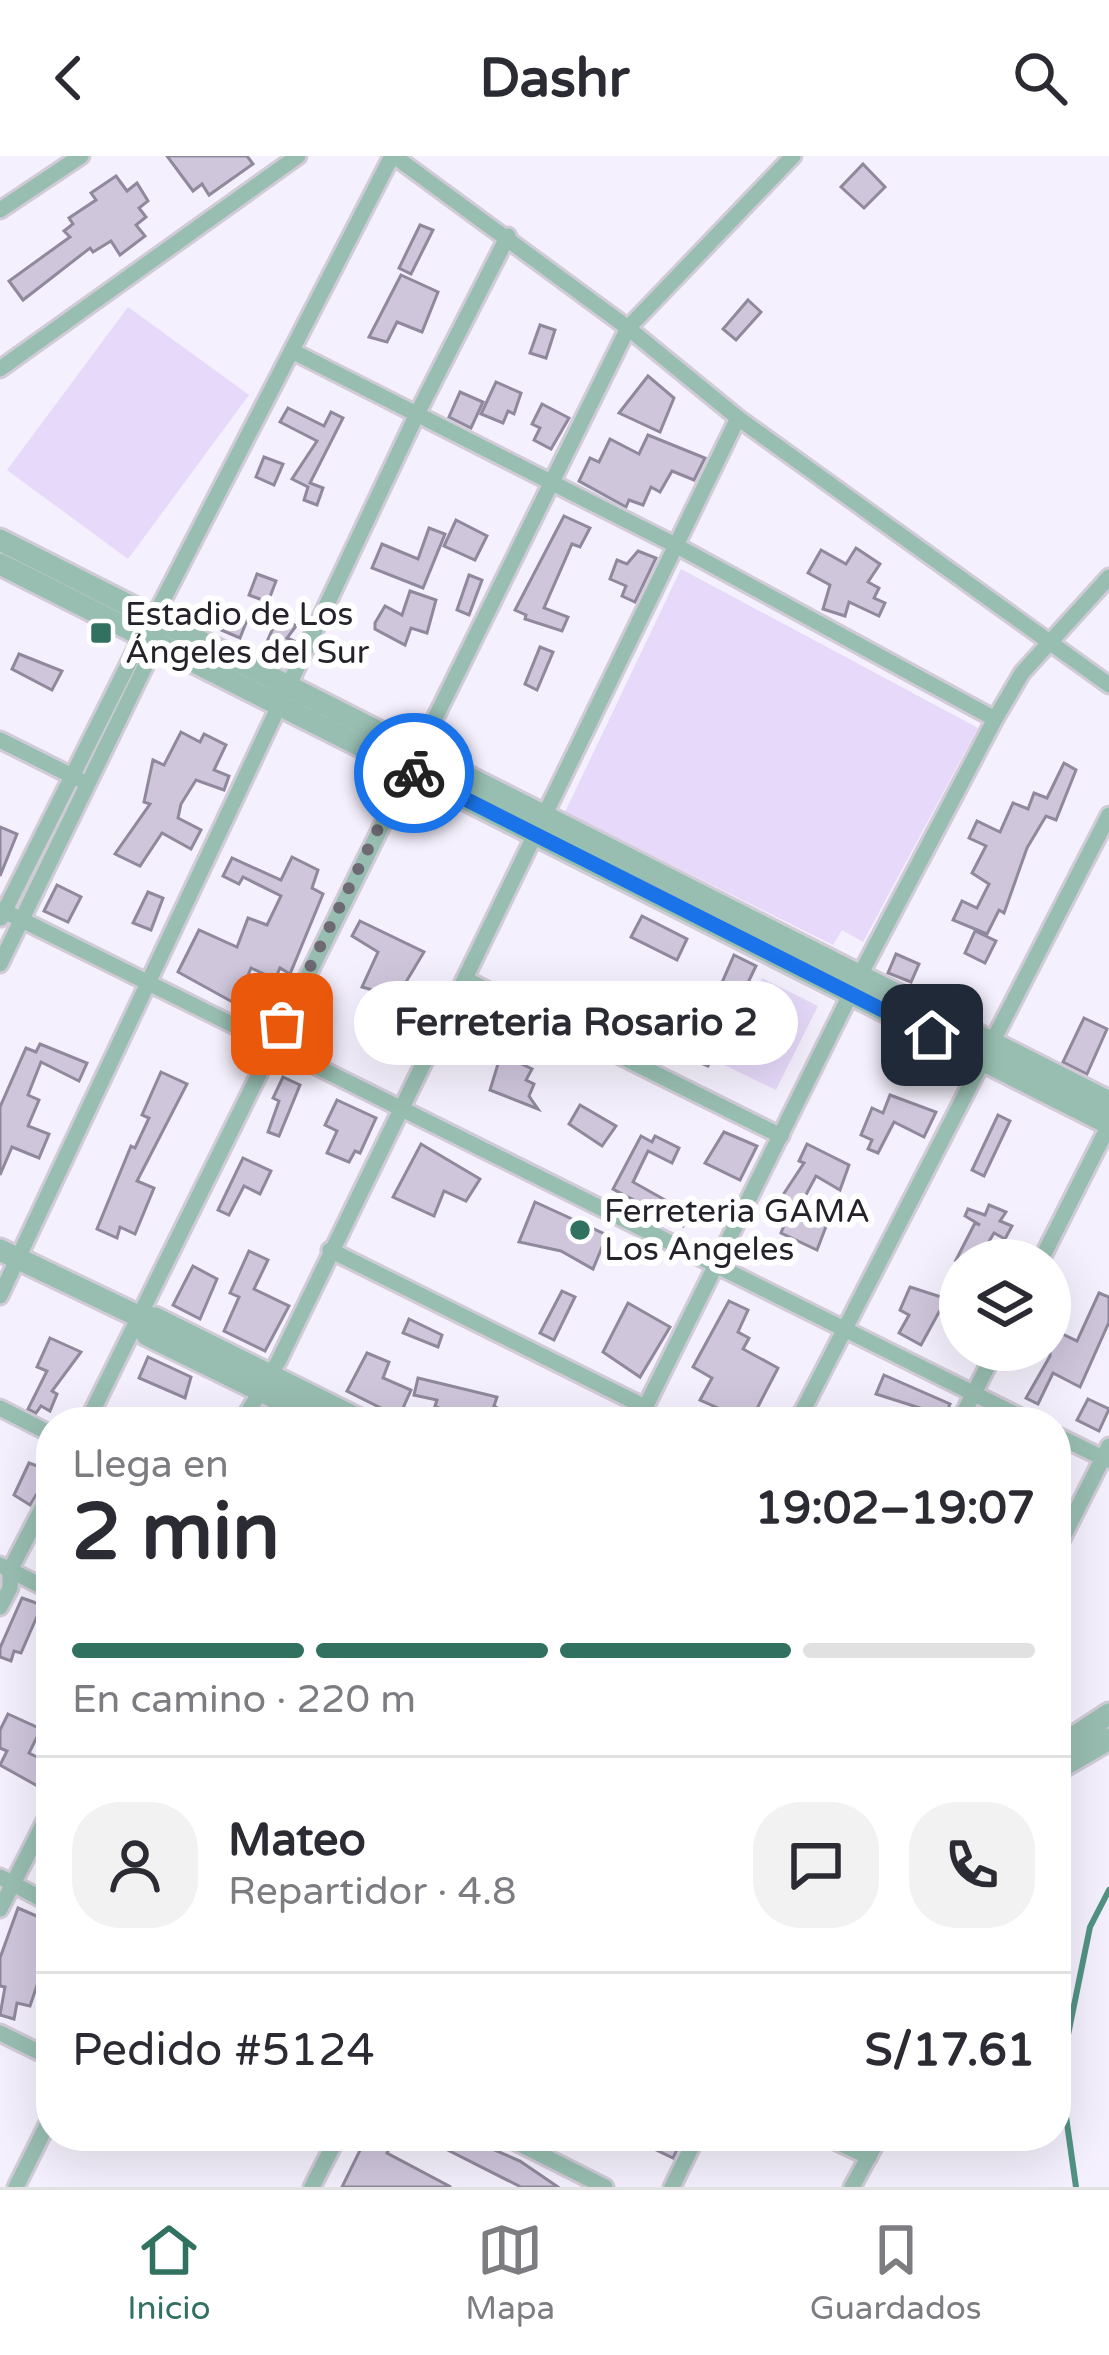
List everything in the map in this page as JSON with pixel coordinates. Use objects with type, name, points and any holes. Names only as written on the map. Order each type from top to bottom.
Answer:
[{"type":"street","points":[[0,210],[81,156]]},
{"type":"street","points":[[0,369],[298,156]]},
{"type":"street","points":[[1002,1407],[2,914],[70,774],[150,633],[393,156],[508,236],[738,418],[1109,685]]},
{"type":"street","points":[[94,1407],[548,481],[628,328],[794,156]]},
{"type":"street","points":[[0,1296],[9,1254],[148,982],[417,414],[508,236]]},
{"type":"street","points":[[294,352],[677,546],[995,718]]},
{"type":"street","points":[[250,1407],[738,418]]},
{"type":"street","points":[[0,540],[150,633]]},
{"type":"street","points":[[0,564],[286,696],[984,1051],[1109,1124],[1052,1239]]},
{"type":"street","points":[[646,1407],[855,986],[995,718],[1022,673],[1109,577]]},
{"type":"street","points":[[0,964],[88,784],[150,633]]},
{"type":"street","points":[[0,740],[88,784]]},
{"type":"street","points":[[805,1407],[1109,815]]},
{"type":"street","points":[[465,979],[781,1136]]},
{"type":"street","points":[[984,1051],[1109,1102]]},
{"type":"street","points":[[330,1250],[627,1407]]},
{"type":"street","points":[[9,1254],[140,1317],[155,1318],[301,1407]]},
{"type":"street","points":[[967,1407],[985,1371]]},
{"type":"street","points":[[264,1383],[326,1407]]},
{"type":"street","points":[[0,1408],[36,1426]]},
{"type":"street","points":[[1071,1441],[1107,1455],[1071,1523]]},
{"type":"street","points":[[0,1607],[10,1588],[5,1567],[36,1516]]},
{"type":"street","points":[[5,1567],[36,1583]]},
{"type":"street","points":[[1071,1754],[1109,1714]]},
{"type":"street","points":[[1071,1761],[1109,1739]]},
{"type":"street","points":[[0,1909],[6,1880],[36,1833]]},
{"type":"street","points":[[6,1880],[36,1896]]},
{"type":"street","points":[[0,2033],[36,2051]]},
{"type":"street","points":[[16,2187],[36,2147]]},
{"type":"street","points":[[313,2187],[331,2151]]},
{"type":"street","points":[[534,2151],[605,2187]]},
{"type":"street","points":[[672,2187],[690,2151]]},
{"type":"street","points":[[856,2151],[869,2157]]},
{"type":"street","points":[[852,2187],[872,2151]]},
{"type":"shaded area","points":[[128,307],[249,395],[128,559],[7,470]]},
{"type":"shaded area","points":[[681,569],[978,728],[863,942],[842,930],[833,945],[565,812]]},
{"type":"shaded area","points":[[762,978],[818,1006],[776,1090],[720,1063]]},
{"type":"building","points":[[167,156],[247,156],[253,164],[209,195],[202,184],[193,191]]},
{"type":"building","points":[[863,164],[885,187],[864,208],[841,187]]},
{"type":"building","points":[[116,176],[127,191],[137,183],[148,201],[139,208],[146,217],[136,225],[145,236],[120,255],[111,241],[93,252],[90,248],[23,300],[9,281],[70,237],[64,231],[73,224],[69,218],[96,200],[91,193]]},
{"type":"building","points":[[420,225],[433,230],[411,274],[399,268]]},
{"type":"building","points":[[401,275],[438,292],[422,332],[397,322],[387,342],[369,337]]},
{"type":"building","points":[[748,300],[761,312],[736,340],[723,329]]},
{"type":"building","points":[[540,325],[555,330],[546,358],[530,353]]},
{"type":"building","points":[[648,376],[674,398],[660,432],[619,413]]},
{"type":"building","points":[[496,382],[521,393],[514,414],[508,411],[503,423],[481,414]]},
{"type":"building","points":[[460,392],[483,402],[471,428],[449,417]]},
{"type":"building","points":[[542,404],[569,418],[551,449],[534,440],[540,428],[532,424]]},
{"type":"building","points":[[288,408],[324,426],[331,412],[343,418],[310,483],[323,488],[317,505],[304,500],[308,487],[292,479],[317,441],[280,422]]},
{"type":"building","points":[[648,435],[705,458],[694,480],[672,471],[660,492],[651,487],[643,505],[629,500],[626,507],[579,481],[590,458],[599,462],[610,439],[639,454]]},
{"type":"building","points":[[264,457],[283,464],[274,485],[256,477]]},
{"type":"building","points":[[564,516],[590,528],[580,547],[572,544],[544,608],[568,617],[562,631],[525,619],[526,615],[515,610]]},
{"type":"building","points":[[456,520],[487,536],[475,560],[444,546]]},
{"type":"building","points":[[429,528],[445,534],[423,588],[372,568],[382,544],[418,559]]},
{"type":"building","points":[[856,548],[880,564],[868,582],[879,588],[874,598],[885,603],[879,616],[849,602],[845,616],[823,609],[830,585],[808,573],[821,550],[846,564]]},
{"type":"building","points":[[638,551],[656,558],[635,602],[622,596],[626,586],[610,579],[617,560],[627,564]]},
{"type":"building","points":[[257,574],[276,581],[268,602],[249,595]]},
{"type":"building","points":[[469,575],[482,580],[469,615],[457,610]]},
{"type":"building","points":[[410,591],[436,600],[427,633],[411,628],[405,645],[375,629],[375,623],[385,606],[402,615]]},
{"type":"building","points":[[221,610],[247,620],[240,638],[214,627]]},
{"type":"building","points":[[279,614],[296,626],[287,638],[294,641],[285,661],[263,651]]},
{"type":"building","points":[[540,647],[553,652],[537,690],[525,684]]},
{"type":"building","points":[[19,654],[62,671],[52,690],[12,669]]},
{"type":"building","points":[[181,732],[200,742],[204,734],[226,745],[214,770],[229,776],[224,790],[196,780],[181,804],[178,818],[201,830],[191,849],[162,833],[140,866],[115,854],[150,804],[144,802],[153,760],[164,765]]},
{"type":"building","points":[[1064,763],[1076,770],[1056,820],[1046,816],[1027,848],[1004,913],[999,910],[987,934],[953,920],[962,901],[977,908],[989,884],[972,873],[986,846],[969,838],[977,821],[1000,832],[1013,803],[1028,809],[1034,793],[1047,798]]},
{"type":"building","points":[[0,827],[17,834],[0,876]]},
{"type":"building","points":[[292,857],[318,870],[312,888],[323,894],[290,974],[280,968],[275,979],[251,968],[236,1004],[178,972],[199,930],[237,947],[248,918],[267,925],[281,896],[243,877],[239,884],[223,876],[232,858],[281,880]]},
{"type":"building","points":[[57,885],[81,897],[68,922],[44,911]]},
{"type":"building","points":[[148,892],[163,898],[151,930],[133,923]]},
{"type":"building","points":[[642,916],[687,939],[677,960],[631,937]]},
{"type":"building","points":[[360,921],[424,952],[397,997],[362,987],[378,952],[352,936]]},
{"type":"building","points":[[975,931],[996,941],[985,963],[965,953]]},
{"type":"building","points":[[896,954],[919,964],[911,982],[888,973]]},
{"type":"building","points":[[734,955],[756,966],[708,1066],[689,1058]]},
{"type":"building","points":[[1084,1018],[1107,1029],[1087,1074],[1063,1062]]},
{"type":"building","points":[[40,1044],[87,1063],[79,1081],[41,1062],[28,1095],[39,1100],[28,1126],[49,1134],[39,1158],[12,1147],[0,1175],[0,1107],[26,1048],[36,1052]]},
{"type":"building","points":[[911,1046],[938,1059],[929,1078],[904,1065]]},
{"type":"building","points":[[501,1054],[532,1069],[526,1080],[534,1084],[529,1096],[538,1109],[490,1090]]},
{"type":"building","points":[[161,1072],[187,1084],[137,1181],[154,1188],[135,1234],[120,1227],[117,1238],[97,1229],[131,1146],[135,1148],[149,1118],[142,1115]]},
{"type":"building","points":[[283,1077],[300,1085],[279,1136],[268,1132],[279,1101],[273,1098]]},
{"type":"building","points":[[890,1095],[936,1112],[924,1137],[894,1122],[878,1153],[868,1149],[872,1140],[861,1135],[872,1108],[883,1113]]},
{"type":"building","points":[[337,1100],[376,1118],[360,1153],[355,1151],[349,1162],[327,1153],[337,1131],[325,1125]]},
{"type":"building","points":[[580,1105],[616,1126],[602,1146],[569,1124]]},
{"type":"building","points":[[998,1115],[1010,1121],[984,1176],[972,1170]]},
{"type":"building","points":[[724,1132],[757,1146],[740,1180],[705,1163]]},
{"type":"building","points":[[641,1136],[652,1142],[655,1136],[679,1148],[672,1163],[648,1151],[633,1182],[690,1214],[683,1226],[613,1189]]},
{"type":"building","points":[[421,1144],[480,1179],[466,1201],[444,1191],[434,1216],[393,1197]]},
{"type":"building","points":[[807,1144],[849,1165],[840,1190],[816,1176],[802,1202],[830,1216],[817,1250],[781,1233],[788,1215],[775,1207],[804,1163],[799,1161]]},
{"type":"building","points":[[243,1158],[271,1171],[260,1194],[244,1186],[229,1215],[218,1210]]},
{"type":"building","points":[[535,1202],[607,1235],[593,1269],[561,1251],[519,1242]]},
{"type":"building","points":[[989,1205],[1006,1212],[1000,1221],[1012,1226],[1005,1239],[994,1233],[990,1239],[967,1239],[975,1223],[980,1225],[965,1216],[968,1209],[985,1215]]},
{"type":"building","points":[[249,1251],[268,1260],[254,1289],[289,1306],[265,1351],[224,1331],[239,1297],[230,1293]]},
{"type":"building","points":[[193,1266],[217,1279],[200,1319],[173,1305]]},
{"type":"building","points":[[910,1287],[939,1296],[939,1312],[921,1345],[899,1333],[909,1315],[900,1310]]},
{"type":"building","points":[[562,1291],[575,1297],[554,1340],[540,1333]]},
{"type":"building","points":[[1099,1293],[1109,1297],[1109,1322],[1080,1387],[1053,1373],[1038,1404],[1026,1398],[1041,1371],[1071,1371],[1071,1338],[1077,1341]]},
{"type":"building","points":[[729,1301],[748,1310],[738,1332],[749,1338],[743,1349],[778,1368],[758,1407],[716,1407],[700,1400],[712,1378],[693,1367]]},
{"type":"building","points":[[628,1303],[670,1327],[640,1377],[603,1352]]},
{"type":"building","points":[[409,1319],[442,1335],[438,1347],[403,1333]]},
{"type":"building","points":[[50,1338],[81,1352],[52,1391],[57,1394],[52,1407],[36,1407],[36,1413],[28,1409],[47,1371],[37,1367]]},
{"type":"building","points":[[367,1353],[389,1362],[383,1378],[411,1390],[403,1407],[379,1407],[347,1391]]},
{"type":"building","points":[[148,1357],[191,1377],[185,1398],[139,1378]]},
{"type":"building","points":[[884,1375],[950,1404],[917,1407],[876,1394]]},
{"type":"building","points":[[418,1378],[497,1397],[496,1407],[437,1407],[437,1400],[414,1395]]},
{"type":"building","points":[[1088,1399],[1109,1409],[1099,1431],[1077,1420]]},
{"type":"building","points":[[29,1463],[36,1466],[36,1495],[30,1505],[14,1495]]},
{"type":"building","points":[[22,1598],[36,1603],[36,1619],[21,1653],[14,1651],[11,1661],[0,1657]]},
{"type":"building","points":[[8,1714],[36,1727],[29,1753],[36,1756],[36,1785],[0,1765],[7,1751],[0,1748],[0,1730]]},
{"type":"building","points":[[18,1908],[36,1916],[36,1988],[30,2006],[17,2003],[14,2019],[0,2015],[5,1987],[0,1986],[0,1958]]},
{"type":"building","points":[[360,2151],[388,2151],[451,2187],[342,2187]]},
{"type":"building","points":[[450,2151],[497,2151],[558,2187],[521,2187]]},
{"type":"waterway","points":[[1071,2020],[1090,1927],[1109,1890]]},
{"type":"waterway","points":[[1071,2151],[1076,2187]]},
{"type":"way so far","points":[[282,1024],[407,770],[414,773]]},
{"type":"place","name":"Estadio de Los Ángeles del Sur","points":[[101,633]]},
{"type":"place","name":"Ferreteria Rosario 2","points":[[282,1024]]},
{"type":"place","name":"Ferreteria GAMA Los Angeles","points":[[580,1230]]},
{"type":"route","points":[[414,773],[932,1035]]}]
